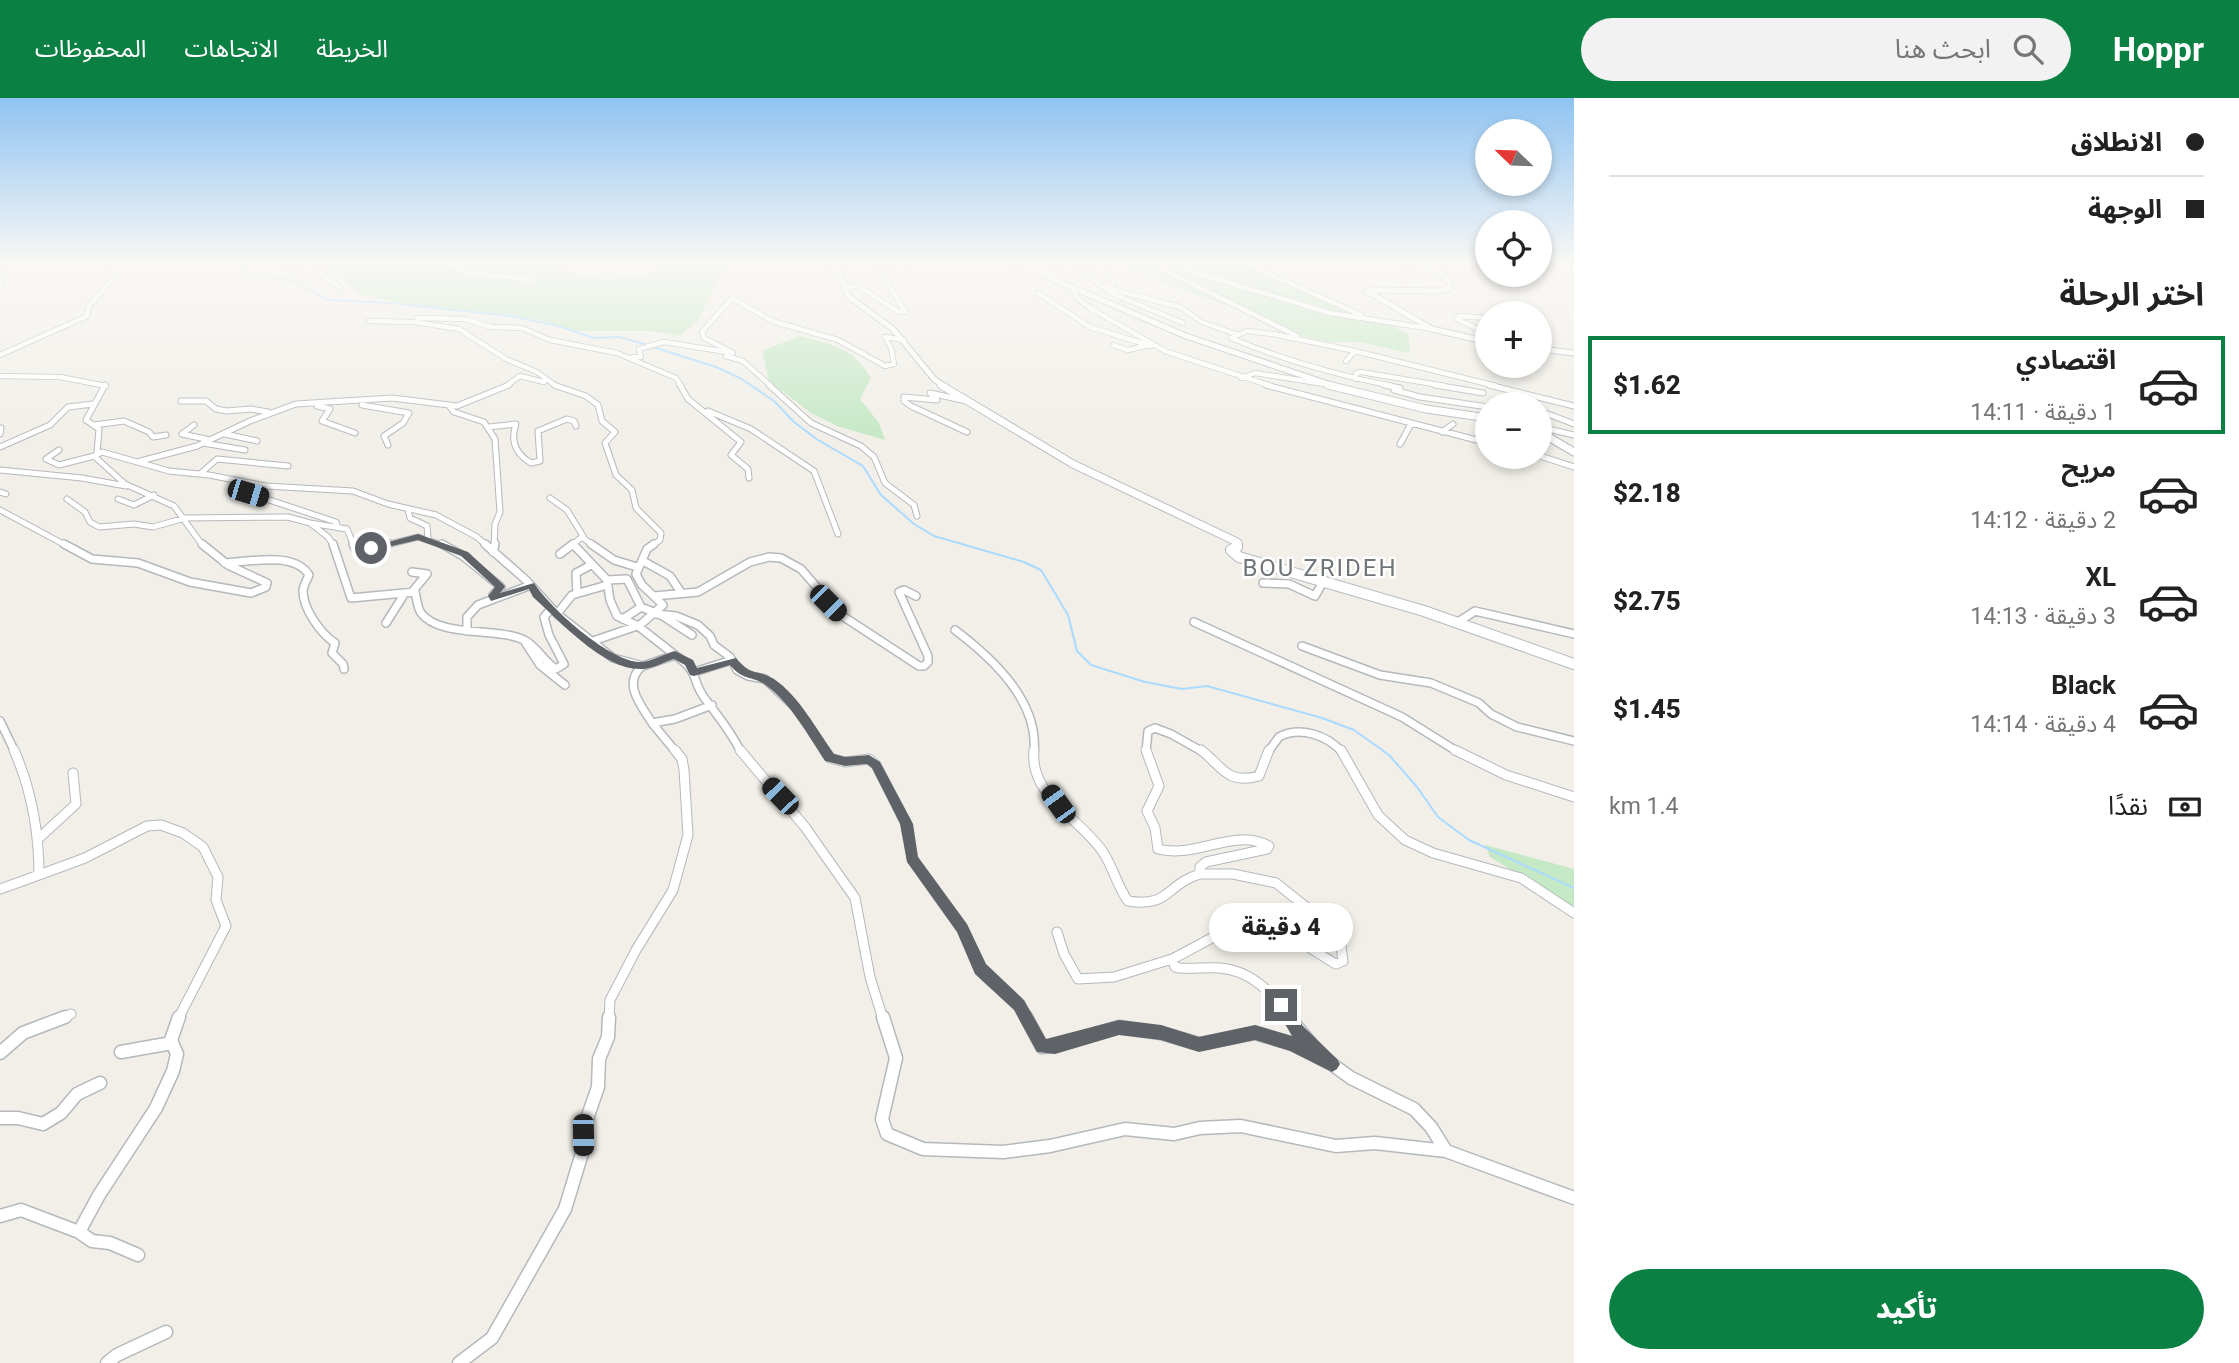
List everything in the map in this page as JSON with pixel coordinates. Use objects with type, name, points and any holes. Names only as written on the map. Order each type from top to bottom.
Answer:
[{"type":"street","points":[[0,355],[76,321]]},
{"type":"street","points":[[406,321],[459,329],[471,339],[537,372],[552,383]]},
{"type":"street","points":[[472,321],[491,327],[522,328],[555,342],[620,351],[639,358],[639,349],[664,342],[733,352],[704,338],[702,332],[712,321]]},
{"type":"street","points":[[772,321],[838,340],[885,366],[894,364],[891,348],[885,337],[904,340]]},
{"type":"street","points":[[880,321],[904,340],[934,379],[967,401],[1073,464],[1237,542],[1237,547],[1231,550],[1239,557],[1324,580],[1458,622],[1574,664]]},
{"type":"street","points":[[1080,321],[1095,329],[1241,378],[1475,440]]},
{"type":"street","points":[[1113,321],[1165,351]]},
{"type":"street","points":[[1150,321],[1231,354],[1339,386],[1426,411],[1475,417]]},
{"type":"street","points":[[1178,321],[1183,323]]},
{"type":"street","points":[[1201,321],[1238,335]]},
{"type":"street","points":[[1267,321],[1309,342]]},
{"type":"street","points":[[1377,321],[1475,339]]},
{"type":"street","points":[[1388,321],[1412,327]]},
{"type":"street","points":[[1418,321],[1432,329]]},
{"type":"street","points":[[1475,405],[1420,397],[1379,386],[1301,361],[1274,356],[1231,338],[1252,331],[1309,342],[1574,406]]},
{"type":"street","points":[[1303,346],[1309,342]]},
{"type":"street","points":[[1113,345],[1128,350],[1149,345]]},
{"type":"street","points":[[605,350],[676,378],[686,396],[741,442],[731,455],[748,469],[749,478]]},
{"type":"street","points":[[1552,350],[1574,353]]},
{"type":"street","points":[[1346,361],[1354,351]]},
{"type":"street","points":[[721,352],[743,361],[811,423],[861,446],[874,457],[885,483],[914,505],[918,516]]},
{"type":"street","points":[[1386,365],[1392,361]]},
{"type":"street","points":[[1356,379],[1356,373],[1361,372],[1477,392]]},
{"type":"street","points":[[1241,378],[1255,373],[1339,386]]},
{"type":"street","points":[[0,376],[54,377],[107,385],[93,404],[86,420],[99,429],[96,454],[109,474],[176,507],[201,544],[238,573],[267,583],[266,587],[251,593],[190,582],[138,564],[92,559],[0,510]]},
{"type":"street","points":[[137,462],[203,443],[266,414],[304,403],[402,398],[450,407],[508,386],[520,376],[552,383],[594,401],[602,421],[615,431],[605,443],[614,472],[632,490],[639,512],[662,536],[648,548],[636,574],[639,583],[663,605],[656,614],[638,626],[590,642]]},
{"type":"street","points":[[1371,395],[1379,386]]},
{"type":"street","points":[[1379,386],[1400,388]]},
{"type":"street","points":[[967,401],[930,393],[937,400],[904,397],[904,401],[918,410],[954,423],[967,432]]},
{"type":"street","points":[[181,401],[197,399],[206,401],[216,410],[269,411],[266,414]]},
{"type":"street","points":[[335,402],[383,407],[409,413],[403,423],[384,436],[388,444]]},
{"type":"street","points":[[304,403],[330,409],[322,421],[355,433]]},
{"type":"street","points":[[0,447],[50,425],[68,407],[93,404]]},
{"type":"street","points":[[696,405],[751,429],[772,445],[807,463],[814,471],[838,534]]},
{"type":"street","points":[[450,407],[454,412],[484,422],[496,442],[500,512],[495,524],[493,552]]},
{"type":"street","points":[[1552,416],[1574,424]]},
{"type":"street","points":[[489,427],[516,424],[512,429],[512,440],[521,457],[531,463],[540,461],[538,431],[567,419],[574,421],[576,426]]},
{"type":"street","points":[[93,425],[127,420],[153,437],[166,435]]},
{"type":"street","points":[[1400,444],[1410,424]]},
{"type":"street","points":[[1442,432],[1453,424]]},
{"type":"street","points":[[194,425],[183,434],[211,440]]},
{"type":"street","points":[[1552,430],[1574,435]]},
{"type":"street","points":[[224,433],[257,441]]},
{"type":"street","points":[[1552,439],[1574,452]]},
{"type":"street","points":[[203,443],[245,450]]},
{"type":"street","points":[[59,450],[46,459],[57,465],[96,454],[169,471],[275,488],[353,491],[408,510],[441,517],[477,537],[531,585],[554,612],[590,642],[613,658],[643,666]]},
{"type":"street","points":[[1552,456],[1570,466]]},
{"type":"street","points":[[200,474],[217,459],[288,466]]},
{"type":"street","points":[[1552,460],[1570,466]]},
{"type":"street","points":[[0,470],[130,486]]},
{"type":"street","points":[[248,493],[328,519],[338,527]]},
{"type":"street","points":[[118,499],[134,505],[155,495]]},
{"type":"street","points":[[550,498],[567,510],[583,538],[600,552],[670,576],[680,591]]},
{"type":"street","points":[[67,499],[85,512],[90,522],[99,527],[164,526],[185,518],[288,517],[347,529],[356,550],[360,551],[418,537],[428,538],[465,554],[485,571],[501,587],[494,598]]},
{"type":"street","points":[[408,510],[410,518],[428,526],[428,538]]},
{"type":"street","points":[[310,523],[328,537],[336,549],[351,598],[408,592],[417,594],[419,610],[423,615],[453,628],[524,640],[540,651],[552,667],[563,667],[565,664],[549,635],[544,617],[578,593],[607,583],[626,579],[641,607],[692,635]]},
{"type":"street","points":[[560,554],[583,538]]},
{"type":"street","points":[[573,544],[607,583],[613,610],[689,663],[704,698],[727,724],[744,757],[797,817],[855,898],[870,977],[896,1058],[882,1119],[887,1134],[923,1149],[1003,1152],[1050,1146],[1125,1129],[1174,1134],[1209,1127],[1241,1126],[1336,1146],[1375,1143],[1446,1151],[1574,1198]]},
{"type":"street","points":[[654,596],[680,591],[701,592],[741,564],[768,557],[779,558],[807,574],[840,615],[894,650],[906,654],[919,666],[924,666],[928,662],[928,656],[900,592],[904,590],[916,596]]},
{"type":"street","points":[[223,563],[289,560],[301,564],[309,575],[303,589],[306,604],[325,636],[335,643],[332,653],[344,664],[344,669]]},
{"type":"street","points":[[578,593],[576,573],[591,565]]},
{"type":"street","points":[[386,623],[408,592],[427,574],[412,572]]},
{"type":"street","points":[[1263,583],[1289,584],[1315,596],[1324,580]]},
{"type":"street","points":[[467,631],[470,612],[494,598],[531,585]]},
{"type":"street","points":[[623,618],[641,607]]},
{"type":"street","points":[[1458,622],[1475,611],[1574,634]]},
{"type":"street","points":[[656,614],[676,616],[698,625],[743,674],[765,679],[795,707],[830,758],[845,762],[869,759],[876,765],[907,824],[912,858],[962,928],[981,969],[1019,1005],[1042,1046],[1055,1046],[1119,1027],[1161,1032],[1199,1044],[1255,1033],[1293,1044],[1332,1064]]},
{"type":"street","points":[[1194,622],[1402,718],[1493,772],[1541,790],[1574,797]]},
{"type":"street","points":[[955,630],[991,661],[1018,696],[1028,714],[1034,737],[1034,771],[1066,815],[1100,848],[1117,886],[1128,901],[1142,905],[1164,900],[1189,875],[1234,874],[1262,878],[1276,883],[1325,922],[1340,940],[1343,961],[1341,964],[1331,963],[1274,929],[1254,925],[1238,926],[1172,959],[1153,962],[1133,972],[1107,979],[1078,979],[1057,932]]},
{"type":"street","points":[[524,640],[540,665],[565,685]]},
{"type":"street","points":[[1302,646],[1380,675],[1431,683],[1479,703],[1517,727],[1574,741]]},
{"type":"street","points":[[459,1363],[492,1338],[565,1209],[583,1150],[583,1130],[598,1087],[599,1059],[608,1037],[610,1000],[636,950],[673,890],[679,860],[688,835],[689,819],[684,804],[682,759],[652,723],[632,685],[634,673],[643,666],[675,654]]},
{"type":"street","points":[[694,672],[732,660]]},
{"type":"street","points":[[652,723],[674,719],[712,705]]},
{"type":"street","points":[[0,721],[25,771],[36,813],[39,875]]},
{"type":"street","points":[[1200,874],[1200,867],[1206,862],[1267,849],[1269,846],[1260,841],[1236,840],[1200,849],[1167,853],[1158,849],[1155,828],[1147,811],[1159,786],[1147,762],[1148,730],[1154,728],[1200,749],[1223,773],[1241,779],[1259,776],[1273,743],[1289,732],[1327,739],[1350,761],[1371,805],[1395,833],[1448,859],[1487,865],[1525,880],[1574,913]]},
{"type":"street","points":[[37,839],[76,804],[73,774]]},
{"type":"street","points":[[0,889],[71,864],[151,825],[174,829],[200,844],[218,877],[216,900],[226,926],[172,1031],[172,1043],[177,1049],[177,1055],[157,1104],[79,1232]]},
{"type":"street","points":[[1172,959],[1175,967],[1179,968],[1194,966],[1228,969],[1246,974],[1270,991],[1298,1031],[1332,1064],[1351,1078],[1414,1109],[1426,1120],[1446,1151]]},
{"type":"street","points":[[0,1053],[8,1042],[17,1036],[71,1014]]},
{"type":"street","points":[[121,1052],[172,1043]]},
{"type":"street","points":[[0,1118],[18,1118],[43,1124],[61,1112],[77,1094],[100,1083]]},
{"type":"street","points":[[0,1216],[22,1210],[79,1232],[92,1241],[110,1243],[138,1255]]},
{"type":"street","points":[[107,1363],[117,1355],[166,1332]]},
{"type":"green space","points":[[543,321],[697,321],[680,336],[651,331],[578,331]]},
{"type":"green space","points":[[1261,321],[1376,321],[1408,333],[1410,353],[1359,342],[1330,342],[1292,334]]},
{"type":"green space","points":[[800,336],[841,349],[864,368],[871,378],[860,399],[879,423],[885,440],[837,426],[811,413],[769,381],[762,351]]},
{"type":"green space","points":[[1485,845],[1574,869],[1574,908],[1490,857]]},
{"type":"waterway","points":[[535,321],[594,338],[619,337],[648,345]]},
{"type":"waterway","points":[[653,347],[716,367],[740,378],[774,401],[794,422],[818,440],[863,466],[881,495],[914,524],[934,536],[1024,562],[1041,570],[1068,615],[1077,651],[1091,665],[1145,682],[1182,689],[1207,686],[1322,718],[1354,730],[1389,755],[1417,787],[1438,817],[1469,840],[1574,888]]},
{"type":"district","name":"BOU ZRIDEH","points":[[1320,568]]},
{"type":"route","points":[[371,548],[418,537],[428,538],[465,554],[501,587],[494,598],[531,585],[551,609],[586,639],[613,658],[636,666],[675,654],[689,663],[694,672],[732,660],[737,670],[743,674],[765,679],[795,707],[830,758],[845,762],[863,759],[874,762],[907,824],[912,858],[954,915],[981,969],[990,981],[1019,1005],[1042,1046],[1055,1046],[1119,1027],[1161,1032],[1199,1044],[1249,1032],[1267,1034],[1293,1044],[1332,1064],[1306,1041],[1281,1005]]}]
